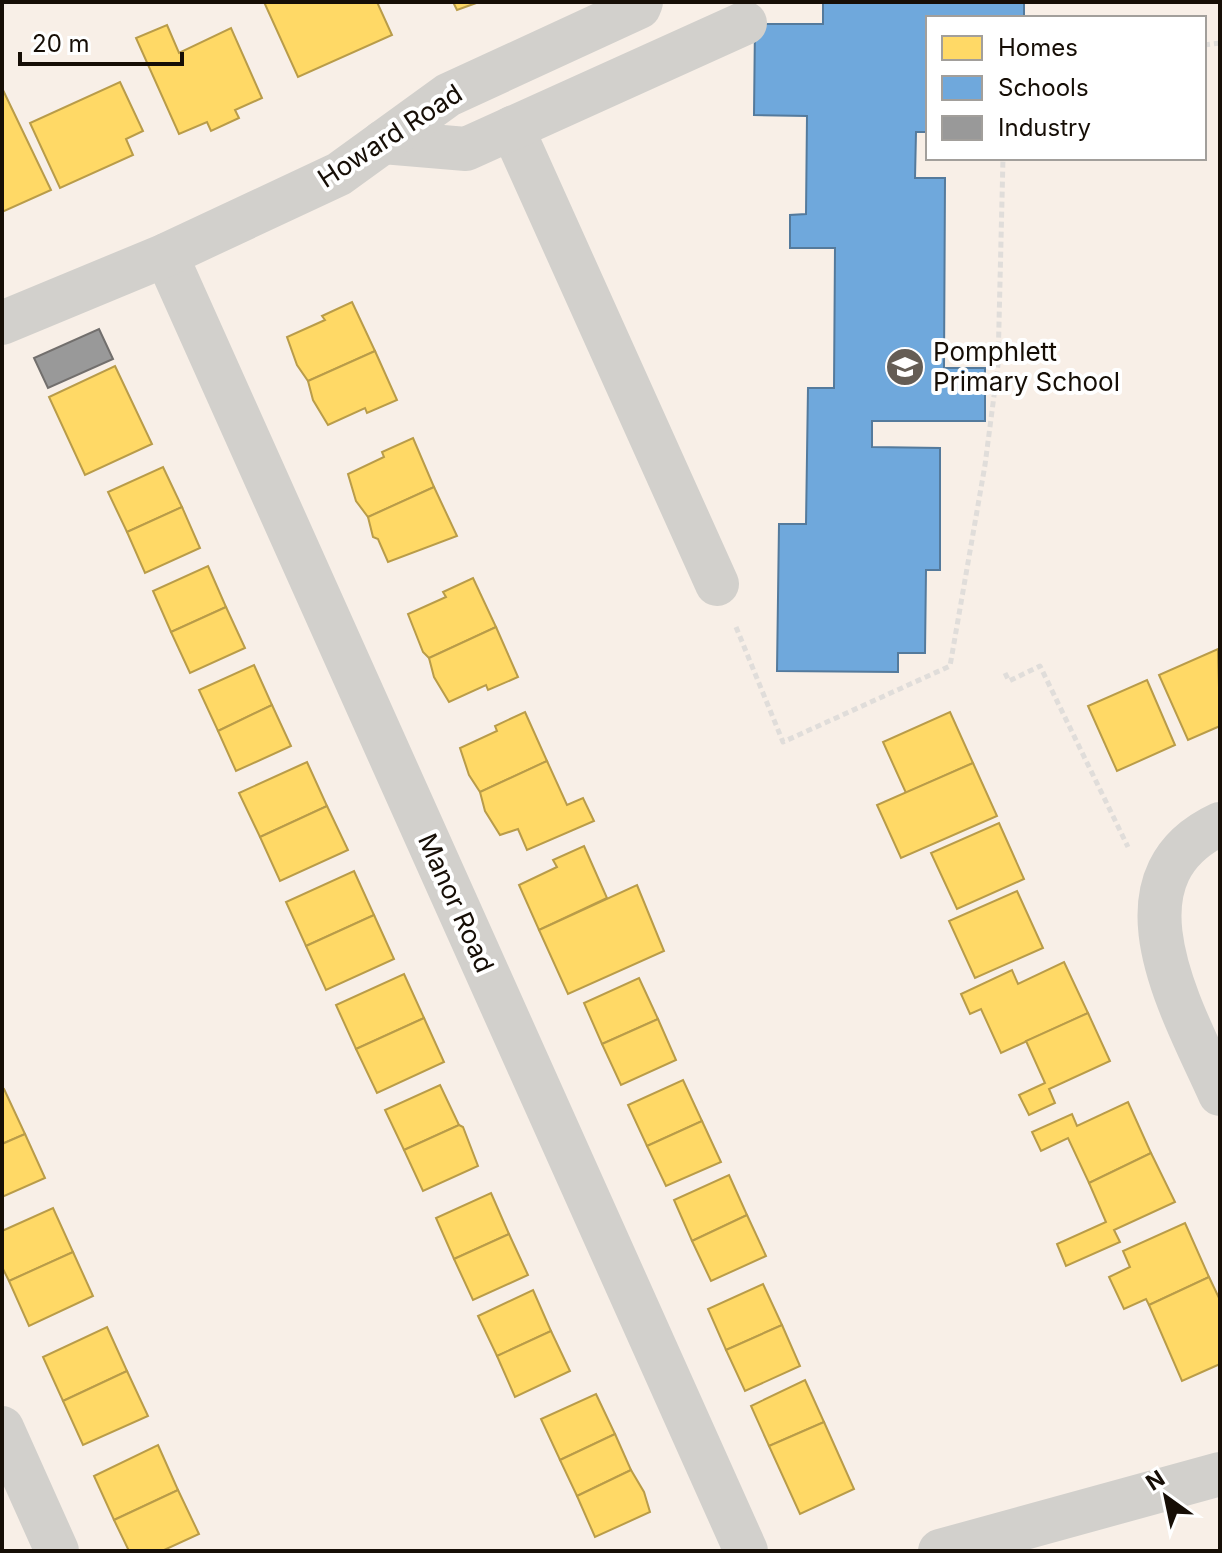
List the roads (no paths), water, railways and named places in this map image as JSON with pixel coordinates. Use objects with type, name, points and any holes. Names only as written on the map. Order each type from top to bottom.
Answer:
[{"type":"street","name":"Howard Road","points":[[2,323],[166,255],[339,174],[448,95],[639,7],[641,2]]},
{"type":"street","points":[[383,142],[466,149],[745,23]]},
{"type":"street","points":[[512,128],[717,584]]},
{"type":"street","name":"Manor Road","points":[[166,255],[746,1551]]},
{"type":"street","points":[[1220,824],[1199,833],[1171,866],[1158,909],[1166,971],[1220,1094]]},
{"type":"street","points":[[2,1428],[57,1551]]},
{"type":"street","points":[[940,1551],[1220,1474]]},
{"type":"place","name":"Pomphlett Primary School","points":[[905,367]]}]
